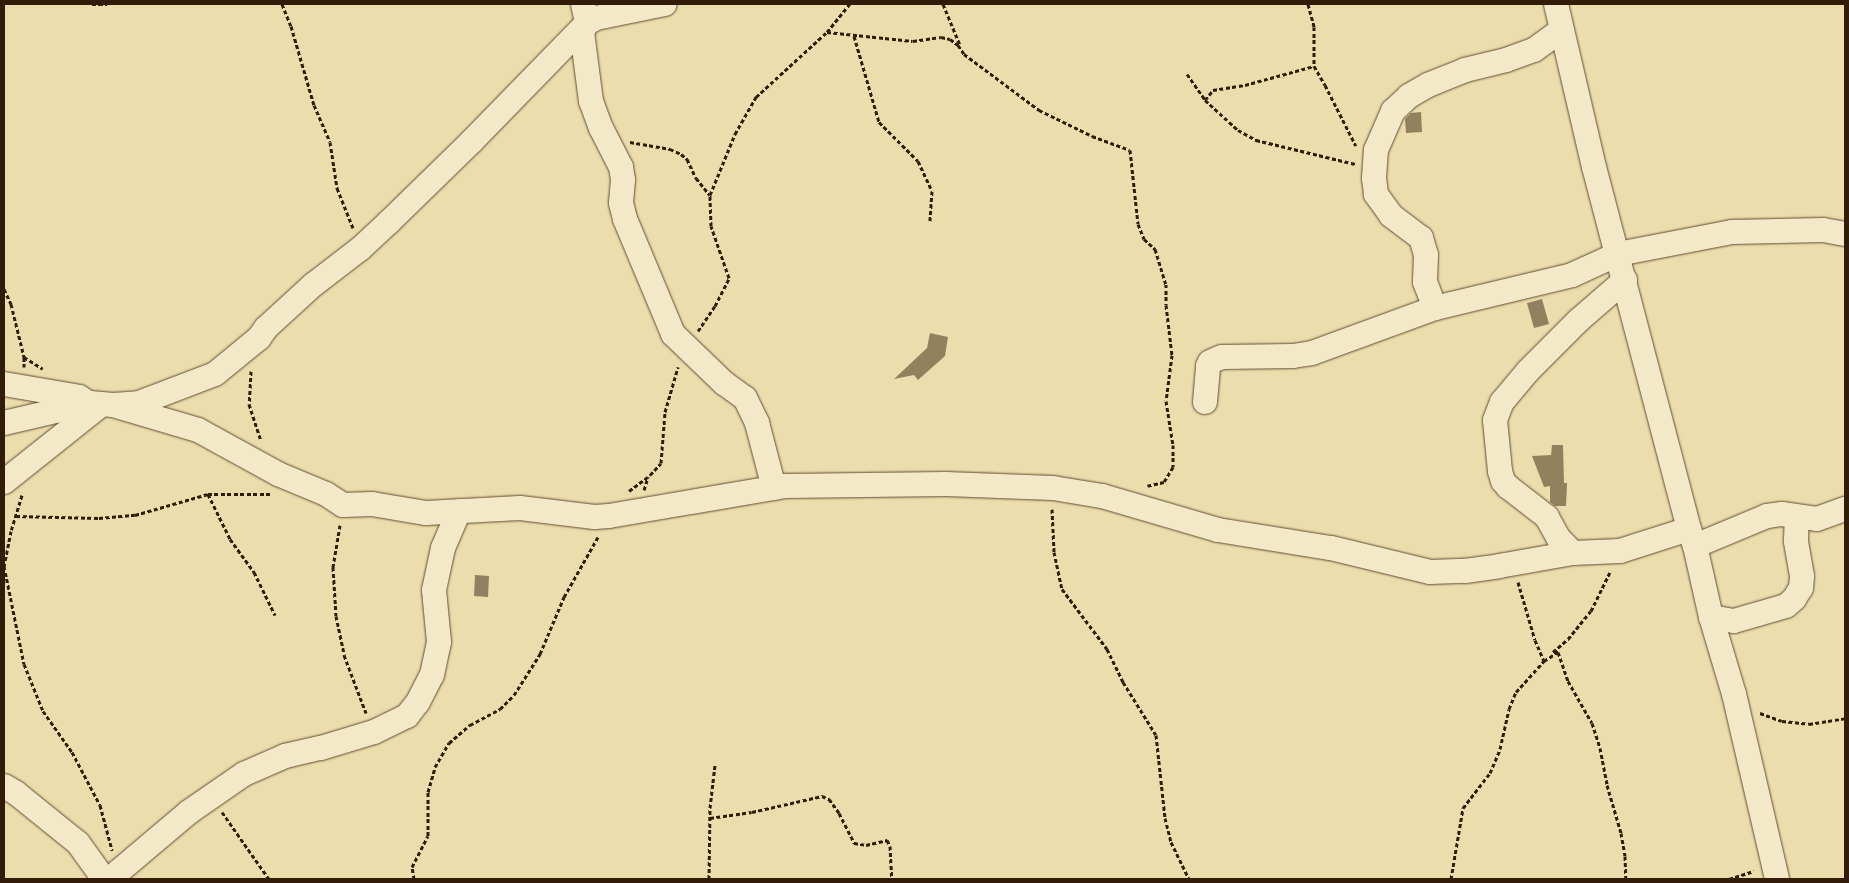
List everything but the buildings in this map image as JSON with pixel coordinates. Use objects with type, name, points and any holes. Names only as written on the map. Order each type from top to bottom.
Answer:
[{"type":"street","points":[[585,13],[602,16],[665,4]]},
{"type":"street","points":[[1556,4],[1594,167],[1692,537],[1711,617],[1734,694],[1777,879]]},
{"type":"street","points":[[4,423],[102,404],[139,403],[215,374],[259,338],[266,328],[313,285],[360,249],[471,142],[585,13]]},
{"type":"street","points":[[585,13],[582,32],[592,106],[621,167],[623,180],[621,203],[625,219],[673,334],[724,383],[745,398],[758,423],[774,488]]},
{"type":"street","points":[[1435,308],[1425,282],[1426,255],[1422,240],[1391,215],[1381,204],[1376,194],[1374,170],[1376,150],[1393,111],[1409,96],[1428,85],[1465,70],[1506,60],[1534,50],[1562,30]]},
{"type":"street","points":[[1205,402],[1208,366],[1210,362],[1222,357],[1293,356],[1312,353],[1435,308],[1572,275],[1618,254],[1732,232],[1823,230],[1845,234]]},
{"type":"street","points":[[1573,552],[1559,540],[1547,517],[1508,487],[1503,480],[1500,471],[1495,420],[1502,402],[1528,371],[1579,320],[1625,280]]},
{"type":"street","points":[[7,384],[79,397],[198,430],[277,484],[326,494],[343,505],[372,504],[426,513],[520,508],[594,517],[609,516],[785,486],[946,484],[1053,488],[1102,496],[1218,530],[1331,548],[1430,572],[1465,571],[1573,552],[1620,551],[1692,537],[1767,516],[1782,514],[1796,518],[1817,518],[1845,509]]},
{"type":"street","points":[[13,487],[102,404]]},
{"type":"street","points":[[4,786],[16,793],[78,843],[112,877],[212,795],[244,774],[285,756],[322,748],[374,732],[407,716],[418,702],[432,675],[439,642],[434,590],[443,548],[459,511]]},
{"type":"street","points":[[1711,617],[1734,621],[1786,606],[1794,600],[1801,588],[1802,576],[1796,541],[1796,518]]},
{"type":"path","points":[[92,4],[107,4]]},
{"type":"path","points":[[282,4],[291,26],[314,106],[330,142],[338,188],[360,249]]},
{"type":"path","points":[[414,879],[412,867],[428,836],[428,792],[435,767],[448,743],[470,725],[500,709],[514,695],[540,654],[564,596],[617,502],[650,475],[661,463],[665,412],[679,364],[687,348],[715,306],[728,278],[711,226],[710,195],[735,134],[753,102],[827,32],[850,4]]},
{"type":"path","points":[[943,4],[964,54]]},
{"type":"path","points":[[1308,4],[1314,27],[1314,66],[1325,84],[1353,142],[1374,170]]},
{"type":"path","points":[[827,32],[912,41],[941,37],[958,45],[964,54],[1039,110],[1092,136],[1130,150],[1138,224],[1144,239],[1155,248],[1166,284],[1166,305],[1172,355],[1166,401],[1173,445],[1174,467],[1164,482],[1142,487]]},
{"type":"path","points":[[854,36],[879,122],[918,161],[932,191],[930,222]]},
{"type":"path","points":[[1205,100],[1213,90],[1245,85],[1314,66]]},
{"type":"path","points":[[1187,74],[1205,100],[1238,130],[1256,140],[1374,170]]},
{"type":"path","points":[[601,128],[613,136],[632,142],[670,149],[681,154],[686,159],[696,178],[710,195]]},
{"type":"path","points":[[4,289],[11,304],[24,357],[22,375],[16,383],[7,384]]},
{"type":"path","points":[[16,516],[62,519],[135,515],[208,494],[277,484],[249,404],[252,365],[259,338]]},
{"type":"path","points":[[13,487],[16,516],[4,566],[24,664],[43,712],[72,752],[100,805],[112,877]]},
{"type":"path","points":[[1053,488],[1054,552],[1062,589],[1107,649],[1123,682],[1156,735],[1166,818],[1171,842],[1189,879]]},
{"type":"path","points":[[208,494],[230,539],[254,572],[275,615]]},
{"type":"path","points":[[343,505],[332,567],[336,616],[351,678],[374,732]]},
{"type":"path","points":[[1558,652],[1553,652],[1568,639],[1591,611],[1620,551]]},
{"type":"path","points":[[1513,564],[1535,640],[1544,661]]},
{"type":"path","points":[[1450,879],[1463,808],[1493,765],[1500,749],[1509,709],[1516,692],[1527,677],[1544,661],[1558,652]]},
{"type":"path","points":[[1558,652],[1568,681],[1592,723],[1600,748],[1605,778],[1621,833],[1626,879]]},
{"type":"path","points":[[1734,694],[1749,710],[1782,721],[1809,724],[1845,718]]},
{"type":"path","points":[[709,879],[710,818],[715,765]]},
{"type":"path","points":[[212,795],[231,827],[269,879]]},
{"type":"path","points":[[710,818],[752,812],[822,796],[829,799],[839,813],[854,843],[866,845],[887,840],[890,846],[892,879]]}]
